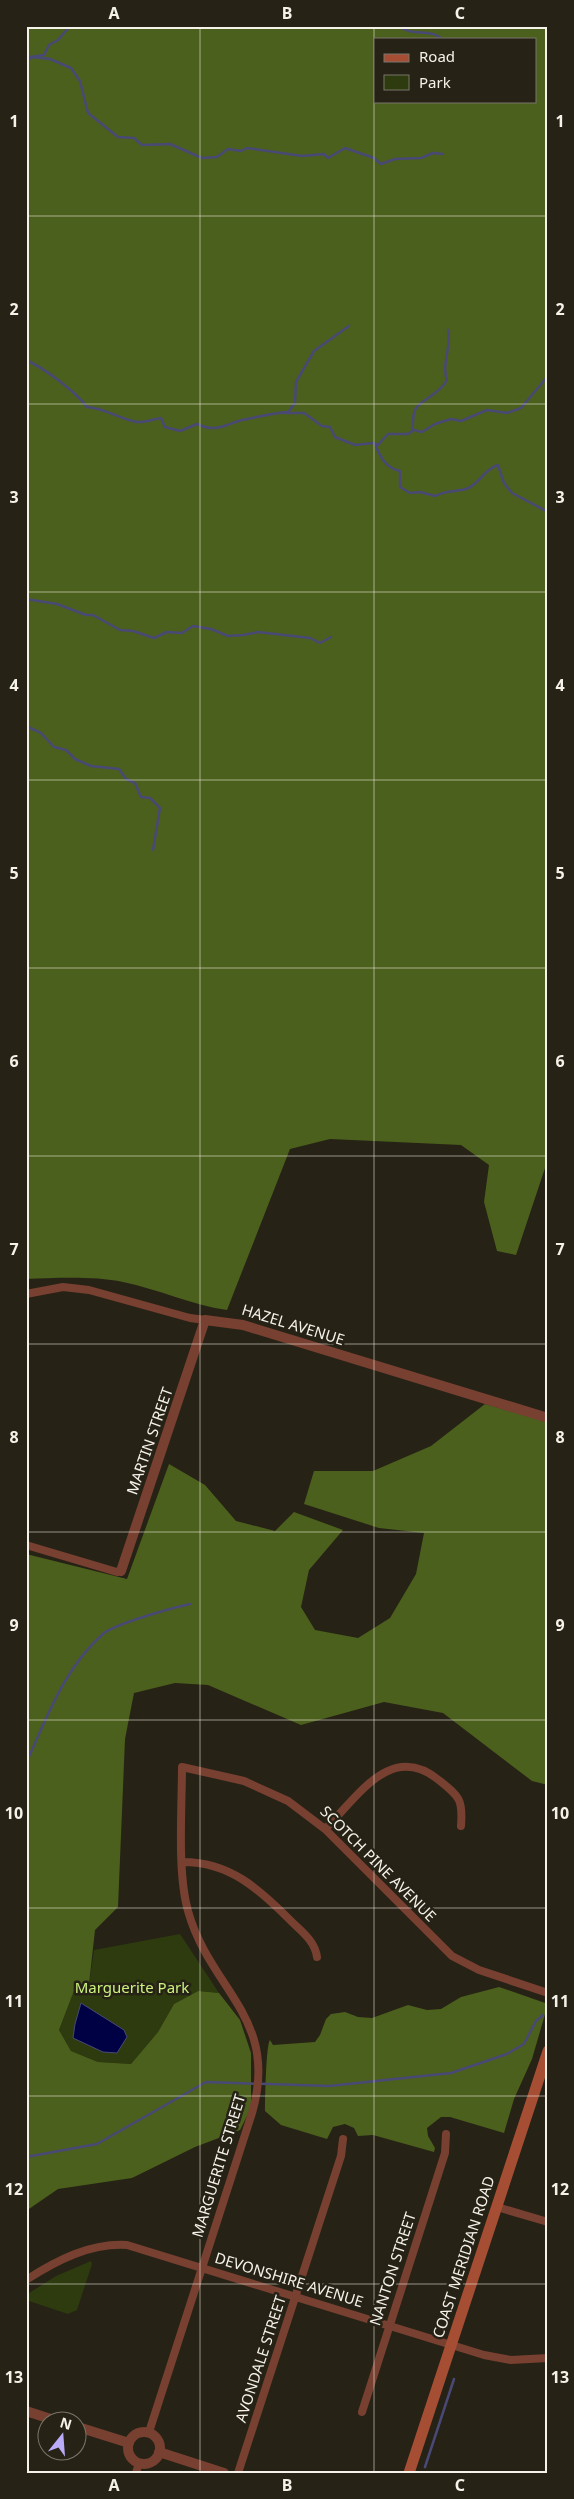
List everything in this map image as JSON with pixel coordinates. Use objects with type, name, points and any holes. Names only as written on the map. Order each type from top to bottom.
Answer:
[{"type":"main road","name":"COAST MERIDIAN ROAD","points":[[409,2473],[548,2051]]},
{"type":"street","name":"HAZEL AVENUE","points":[[26,1294],[63,1287],[89,1290],[190,1318],[243,1325],[548,1418]]},
{"type":"street","name":"MARTIN STREET","points":[[122,1571],[205,1320]]},
{"type":"street","points":[[26,1545],[117,1572],[122,1571]]},
{"type":"street","points":[[325,1829],[380,1774],[394,1768],[406,1766],[426,1771],[456,1794],[462,1804],[461,1826]]},
{"type":"street","name":"SCOTCH PINE AVENUE","points":[[182,1767],[230,1777],[263,1788],[296,1806],[325,1829],[452,1956],[479,1970],[548,1993]]},
{"type":"street","name":"MARGUERITE STREET","points":[[148,2432],[257,2095],[258,2058],[247,2019],[195,1930],[184,1892],[182,1767]]},
{"type":"street","points":[[183,1862],[200,1863],[223,1868],[252,1884],[311,1941],[317,1957]]},
{"type":"street","name":"NANTON STREET","points":[[362,2412],[445,2153],[446,2134]]},
{"type":"street","name":"AVONDALE STREET","points":[[238,2473],[341,2156],[342,2140]]},
{"type":"street","points":[[497,2207],[548,2222]]},
{"type":"street","name":"DEVONSHIRE AVENUE","points":[[26,2280],[76,2253],[109,2245],[135,2246],[452,2345],[503,2359],[548,2358]]},
{"type":"street","points":[[26,2411],[38,2415]]},
{"type":"street","points":[[88,2430],[129,2443]]},
{"type":"street","points":[[148,2432],[158,2439],[159,2452],[150,2462],[137,2468],[131,2456],[129,2443],[136,2434],[148,2432]]},
{"type":"street","points":[[159,2452],[224,2473]]},
{"type":"green space","points":[[26,26],[548,26],[548,1159],[516,1255],[497,1251],[484,1202],[489,1165],[461,1145],[330,1139],[290,1149],[227,1310],[200,1305],[136,1285],[112,1280],[75,1278],[26,1279]]},
{"type":"green space","points":[[485,1404],[548,1422],[548,1785],[532,1781],[443,1713],[384,1702],[301,1725],[208,1685],[175,1683],[134,1693],[125,1739],[118,1907],[95,1930],[89,1984],[75,1988],[59,2030],[71,2051],[98,2062],[131,2064],[158,2032],[174,2004],[198,1991],[219,1993],[240,2020],[251,2053],[251,2108],[240,2130],[195,2147],[132,2178],[58,2189],[26,2211],[26,1554],[127,1579],[169,1464],[205,1485],[236,1521],[275,1531],[294,1512],[343,1530],[309,1570],[301,1607],[315,1630],[358,1638],[390,1618],[416,1574],[424,1533],[379,1528],[304,1504],[314,1471],[373,1471],[431,1446]]},
{"type":"green space","name":"Marguerite Park","points":[[180,1934],[219,1993],[198,1991],[174,2004],[158,2032],[131,2064],[98,2062],[71,2051],[59,2030],[75,1987],[89,1984],[94,1950]]},
{"type":"green space","points":[[499,1987],[548,2004],[532,2059],[514,2099],[504,2133],[450,2117],[441,2117],[427,2128],[428,2136],[435,2148],[434,2152],[373,2135],[358,2136],[354,2128],[345,2124],[333,2127],[327,2139],[281,2125],[265,2111],[270,2040],[273,2045],[315,2042],[326,2019],[331,2014],[345,2012],[358,2017],[372,2018],[408,2005],[427,2010],[441,2009],[461,1997]]},
{"type":"green space","points":[[91,2261],[92,2264],[77,2310],[68,2314],[26,2300],[26,2295],[56,2276]]},
{"type":"shaded area","points":[[81,2003],[124,2030],[127,2037],[117,2053],[103,2052],[73,2038]]},
{"type":"waterway","points":[[30,57],[44,55],[49,45],[58,40],[70,26]]},
{"type":"waterway","points":[[399,26],[409,31],[432,34],[440,38]]},
{"type":"waterway","points":[[26,61],[33,57],[50,59],[71,68],[80,81],[88,113],[118,137],[134,138],[142,145],[170,144],[202,158],[217,157],[228,149],[241,151],[247,148],[302,156],[324,154],[328,158],[345,148],[374,158],[381,164],[395,159],[421,158],[433,153],[443,154]]},
{"type":"waterway","points":[[26,360],[59,380],[87,407],[100,409],[137,422],[161,418],[165,427],[180,431],[197,424],[215,428],[242,420],[288,412],[295,403],[296,382],[314,351],[349,326]]},
{"type":"waterway","points":[[412,430],[417,406],[439,390],[447,380],[445,368],[449,343],[448,330]]},
{"type":"waterway","points":[[286,413],[304,413],[322,426],[330,427],[335,437],[355,445],[373,443],[378,445],[388,434],[408,434],[414,430],[422,432],[435,424],[451,419],[461,421],[487,410],[507,413],[521,408],[548,376]]},
{"type":"waterway","points":[[375,444],[384,461],[395,470],[400,471],[400,487],[410,493],[420,492],[435,496],[466,489],[498,465],[504,483],[512,493],[548,512]]},
{"type":"waterway","points":[[26,599],[57,604],[86,615],[93,615],[120,630],[133,631],[154,638],[167,632],[182,633],[193,626],[211,629],[228,636],[258,632],[310,638],[320,643],[331,637]]},
{"type":"waterway","points":[[26,726],[41,733],[54,747],[66,750],[75,759],[91,766],[119,769],[126,779],[135,783],[141,797],[150,798],[160,808],[153,850]]},
{"type":"waterway","points":[[26,1763],[58,1694],[77,1662],[89,1647],[109,1630],[131,1621],[190,1604]]},
{"type":"waterway","points":[[26,2157],[97,2144],[206,2082],[329,2086],[451,2073],[507,2054],[524,2044],[536,2021],[543,2015]]},
{"type":"waterway","points":[[425,2467],[454,2379]]}]
